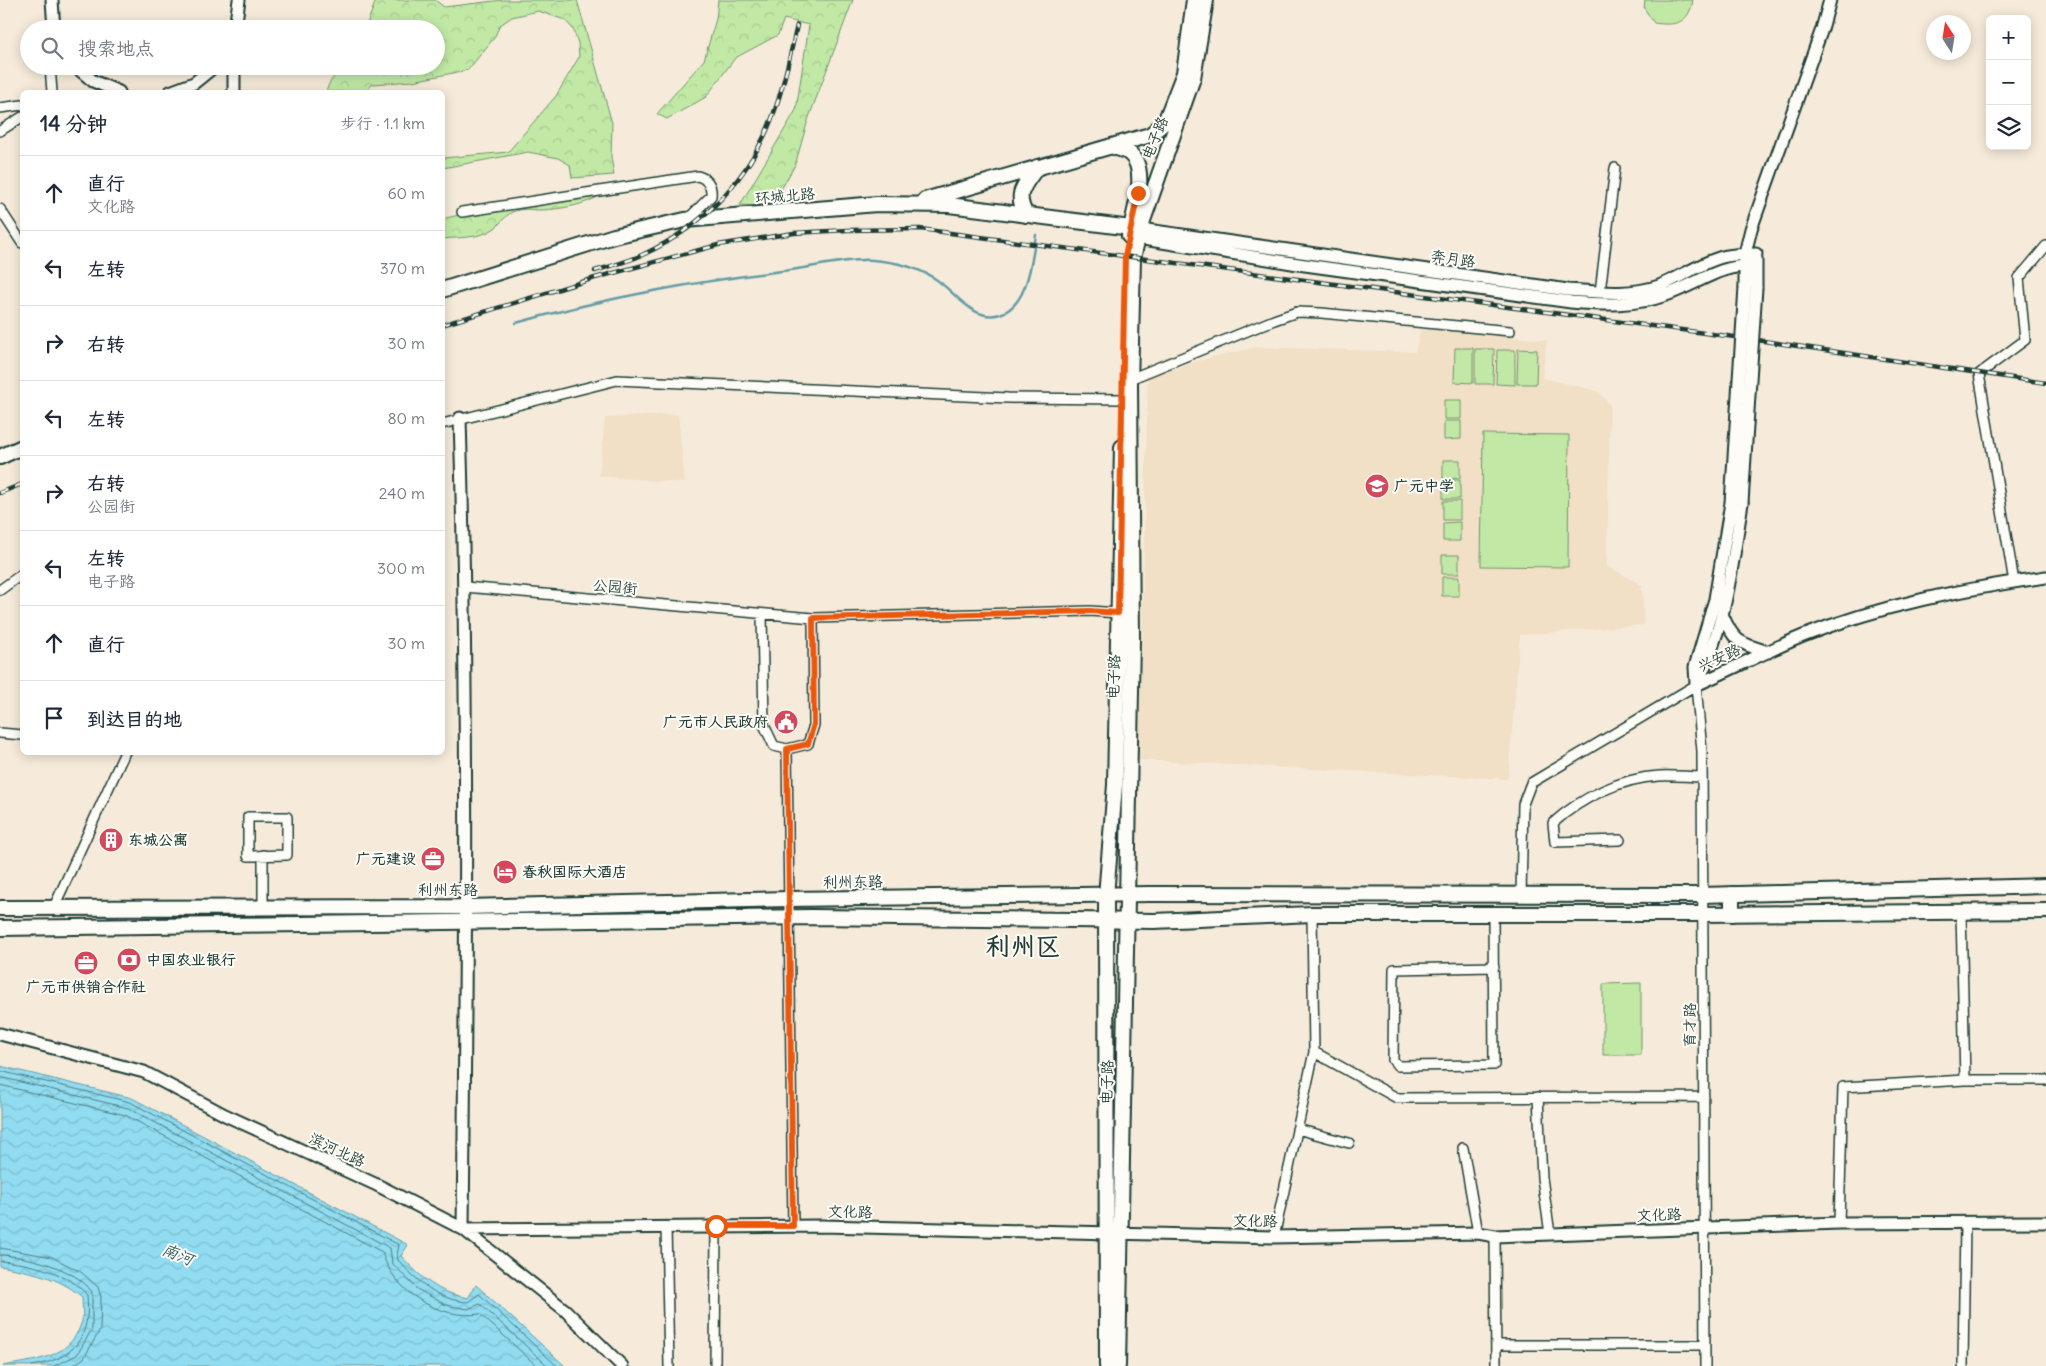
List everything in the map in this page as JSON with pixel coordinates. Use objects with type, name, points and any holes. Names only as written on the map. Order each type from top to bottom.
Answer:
[{"type":"main road","name":"电子路","points":[[909,204],[1150,135],[1165,122],[1184,73],[1194,0]]},
{"type":"main road","name":"电子路","points":[[1118,1366],[1106,896],[1115,785],[1125,257],[1193,78],[1206,0]]},
{"type":"main road","points":[[1111,146],[1130,153],[1137,164],[1136,232]]},
{"type":"main road","points":[[1026,215],[1020,203],[1021,190],[1037,167]]},
{"type":"main road","points":[[1113,225],[1123,218],[1138,193]]},
{"type":"main road","name":"环城北路","points":[[445,289],[614,236],[686,220],[877,204],[950,205],[1113,225],[1136,232]]},
{"type":"main road","name":"电子路","points":[[1107,1366],[1127,920],[1132,640],[1130,379],[1133,258],[1136,232]]},
{"type":"main road","points":[[0,457],[20,448]]},
{"type":"main road","name":"利州东路","points":[[0,908],[466,907],[789,899],[1106,896],[1127,894],[1701,895],[2046,886]]},
{"type":"main road","points":[[1660,894],[1660,914]]},
{"type":"main road","points":[[1732,894],[1732,914]]},
{"type":"main road","name":"利州东路","points":[[0,928],[790,917],[1127,920],[1312,914],[1732,914],[2046,910]]},
{"type":"street","points":[[52,0],[53,20]]},
{"type":"street","points":[[237,20],[239,0]]},
{"type":"street","points":[[1696,685],[1712,655],[1722,614],[1736,503],[1751,288],[1751,229],[1822,29],[1830,0]]},
{"type":"street","points":[[51,75],[52,90]]},
{"type":"street","points":[[86,75],[93,81],[114,90]]},
{"type":"street","points":[[175,90],[194,83],[203,75]]},
{"type":"street","points":[[234,75],[234,90]]},
{"type":"street","points":[[0,108],[20,105]]},
{"type":"street","points":[[0,131],[20,118]]},
{"type":"street","points":[[1600,292],[1615,168]]},
{"type":"street","points":[[462,212],[685,177],[702,177],[710,185],[711,196],[686,220]]},
{"type":"street","points":[[0,209],[20,240]]},
{"type":"street","points":[[1136,232],[1298,264],[1571,302],[1605,305],[1628,304],[1666,295],[1724,269],[1750,260]]},
{"type":"street","name":"奔月路","points":[[1136,232],[1568,290],[1600,292],[1626,293],[1658,286],[1720,257],[1750,260]]},
{"type":"street","points":[[2014,582],[1979,374],[2025,340],[2019,278],[2046,246]]},
{"type":"street","points":[[1130,379],[1297,312],[1322,312],[1510,331]]},
{"type":"street","points":[[445,423],[618,380],[1008,398],[1123,399]]},
{"type":"street","points":[[460,418],[465,586],[466,907],[462,1229]]},
{"type":"street","points":[[1696,685],[1695,667],[1716,599],[1736,503]]},
{"type":"street","points":[[0,590],[20,575]]},
{"type":"street","name":"兴安路","points":[[1521,895],[1523,804],[1531,783],[1696,685],[1768,652],[1841,623],[1926,598],[2046,577]]},
{"type":"street","name":"公园街","points":[[465,586],[813,618]]},
{"type":"street","points":[[762,614],[764,725],[774,746],[787,749],[808,744],[814,724],[813,618],[1090,611],[1118,613]]},
{"type":"street","points":[[1722,614],[1731,634],[1740,643],[1768,652]]},
{"type":"street","name":"育才路","points":[[1696,685],[1702,777],[1701,895],[1706,1366]]},
{"type":"street","points":[[0,733],[20,735]]},
{"type":"street","points":[[787,749],[793,1226]]},
{"type":"street","points":[[54,907],[124,755]]},
{"type":"street","points":[[1620,840],[1555,842],[1553,823],[1590,797],[1624,782],[1658,776],[1702,777]]},
{"type":"street","points":[[248,817],[287,817],[287,855],[263,856],[248,856],[248,817]]},
{"type":"street","points":[[263,856],[263,907]]},
{"type":"street","points":[[1961,912],[1965,1080]]},
{"type":"street","points":[[1274,1237],[1314,1052],[1312,914]]},
{"type":"street","points":[[1493,914],[1494,967],[1494,1065],[1398,1066],[1393,1060],[1394,969],[1494,967]]},
{"type":"street","name":"滨河北路","points":[[0,1034],[144,1072],[225,1115],[377,1185],[462,1229],[565,1310],[622,1366]]},
{"type":"street","points":[[1314,1052],[1397,1098],[1704,1097]]},
{"type":"street","points":[[1839,1223],[1842,1087],[1965,1080],[2046,1080]]},
{"type":"street","points":[[1538,1097],[1541,1168],[1550,1234]]},
{"type":"street","points":[[1297,1129],[1349,1143]]},
{"type":"street","points":[[1463,1148],[1478,1233]]},
{"type":"street","points":[[1963,1366],[1965,1222]]},
{"type":"street","name":"文化路","points":[[462,1229],[793,1226],[1274,1237],[1478,1233],[1495,1236],[1839,1223],[2046,1222]]},
{"type":"street","points":[[715,1366],[716,1226]]},
{"type":"street","points":[[666,1227],[669,1366]]},
{"type":"street","points":[[1493,1365],[1496,1344],[1495,1236]]},
{"type":"street","points":[[1496,1344],[1706,1345]]},
{"type":"shaded area","name":"广元中学","points":[[1421,329],[1547,340],[1542,378],[1598,391],[1610,405],[1607,566],[1642,585],[1644,625],[1520,635],[1508,779],[1139,760],[1148,377],[1197,361],[1257,347],[1415,352]]},
{"type":"shaded area","points":[[678,414],[685,483],[599,476],[605,418]]},
{"type":"green space","points":[[376,0],[435,0],[444,7],[503,0],[577,0],[612,123],[611,157],[614,175],[572,178],[570,165],[558,158],[528,152],[445,168],[445,158],[508,152],[556,96],[579,57],[578,43],[573,29],[565,20],[538,11],[512,17],[500,25],[494,38],[468,70],[445,75],[445,20],[368,20]]},
{"type":"green space","points":[[718,0],[853,0],[808,120],[795,165],[771,207],[740,205],[796,110],[809,25],[784,19],[778,35],[735,58],[706,97],[667,119],[657,114],[704,60],[716,19]]},
{"type":"green space","points":[[1645,0],[1693,0],[1691,8],[1684,19],[1680,22],[1668,24],[1654,23],[1644,8]]},
{"type":"green space","points":[[335,75],[443,75],[413,81],[373,84],[367,90],[327,90]]},
{"type":"green space","points":[[601,195],[581,204],[565,207],[515,211],[489,232],[470,237],[445,239],[445,218],[463,214]]},
{"type":"green space","points":[[1455,348],[1473,348],[1473,383],[1454,382]]},
{"type":"green space","points":[[1475,349],[1494,349],[1493,384],[1475,384]]},
{"type":"green space","points":[[1518,349],[1537,350],[1536,384],[1517,384]]},
{"type":"green space","points":[[1497,350],[1515,350],[1515,385],[1496,384]]},
{"type":"green space","points":[[1444,400],[1461,400],[1461,419],[1444,419]]},
{"type":"green space","points":[[1444,421],[1461,421],[1461,439],[1444,440]]},
{"type":"green space","points":[[1483,434],[1569,435],[1568,567],[1481,566]]},
{"type":"green space","points":[[1443,460],[1460,460],[1460,478],[1443,479]]},
{"type":"green space","points":[[1443,480],[1460,480],[1460,499],[1443,499]]},
{"type":"green space","points":[[1443,501],[1460,501],[1460,520],[1443,520]]},
{"type":"green space","points":[[1460,522],[1460,541],[1443,541],[1443,523]]},
{"type":"green space","points":[[1442,555],[1459,555],[1459,574],[1442,574]]},
{"type":"green space","points":[[1442,577],[1459,577],[1459,596],[1442,596]]},
{"type":"green space","points":[[1641,983],[1641,1055],[1603,1055],[1603,984]]},
{"type":"water","name":"南河","points":[[0,1066],[132,1098],[408,1245],[401,1256],[423,1278],[439,1288],[468,1298],[476,1285],[565,1366],[3,1366],[39,1359],[59,1351],[76,1336],[82,1321],[83,1311],[82,1297],[63,1284],[22,1270],[0,1266]]},
{"type":"waterway","points":[[516,323],[585,305],[652,291],[843,261],[864,260],[897,263],[919,270],[941,283],[973,310],[990,316],[1000,314],[1009,309],[1017,302],[1023,292],[1036,235]]},
{"type":"railway","points":[[595,271],[624,262],[665,243],[687,229],[725,195],[755,154],[767,131],[788,66],[797,25]]},
{"type":"railway","points":[[445,324],[595,278],[718,245],[794,233],[920,229],[1757,340],[2046,383]]},
{"type":"railway","points":[[0,493],[20,485]]},
{"type":"place","name":"广元中学","points":[[1377,486]]},
{"type":"place","name":"广元市人民政府","points":[[786,722]]},
{"type":"place","name":"东城公寓","points":[[111,840]]},
{"type":"place","name":"广元建设","points":[[433,859]]},
{"type":"place","name":"春秋国际大酒店","points":[[505,872]]},
{"type":"place","name":"中国农业银行","points":[[129,960]]},
{"type":"place","name":"广元市供销合作社","points":[[86,963]]},
{"type":"district","name":"利州区","points":[[1023,946]]},
{"type":"route","points":[[716,1226],[793,1226],[787,749],[808,744],[814,724],[813,618],[1090,611],[1118,613],[1125,257],[1138,193]]}]
